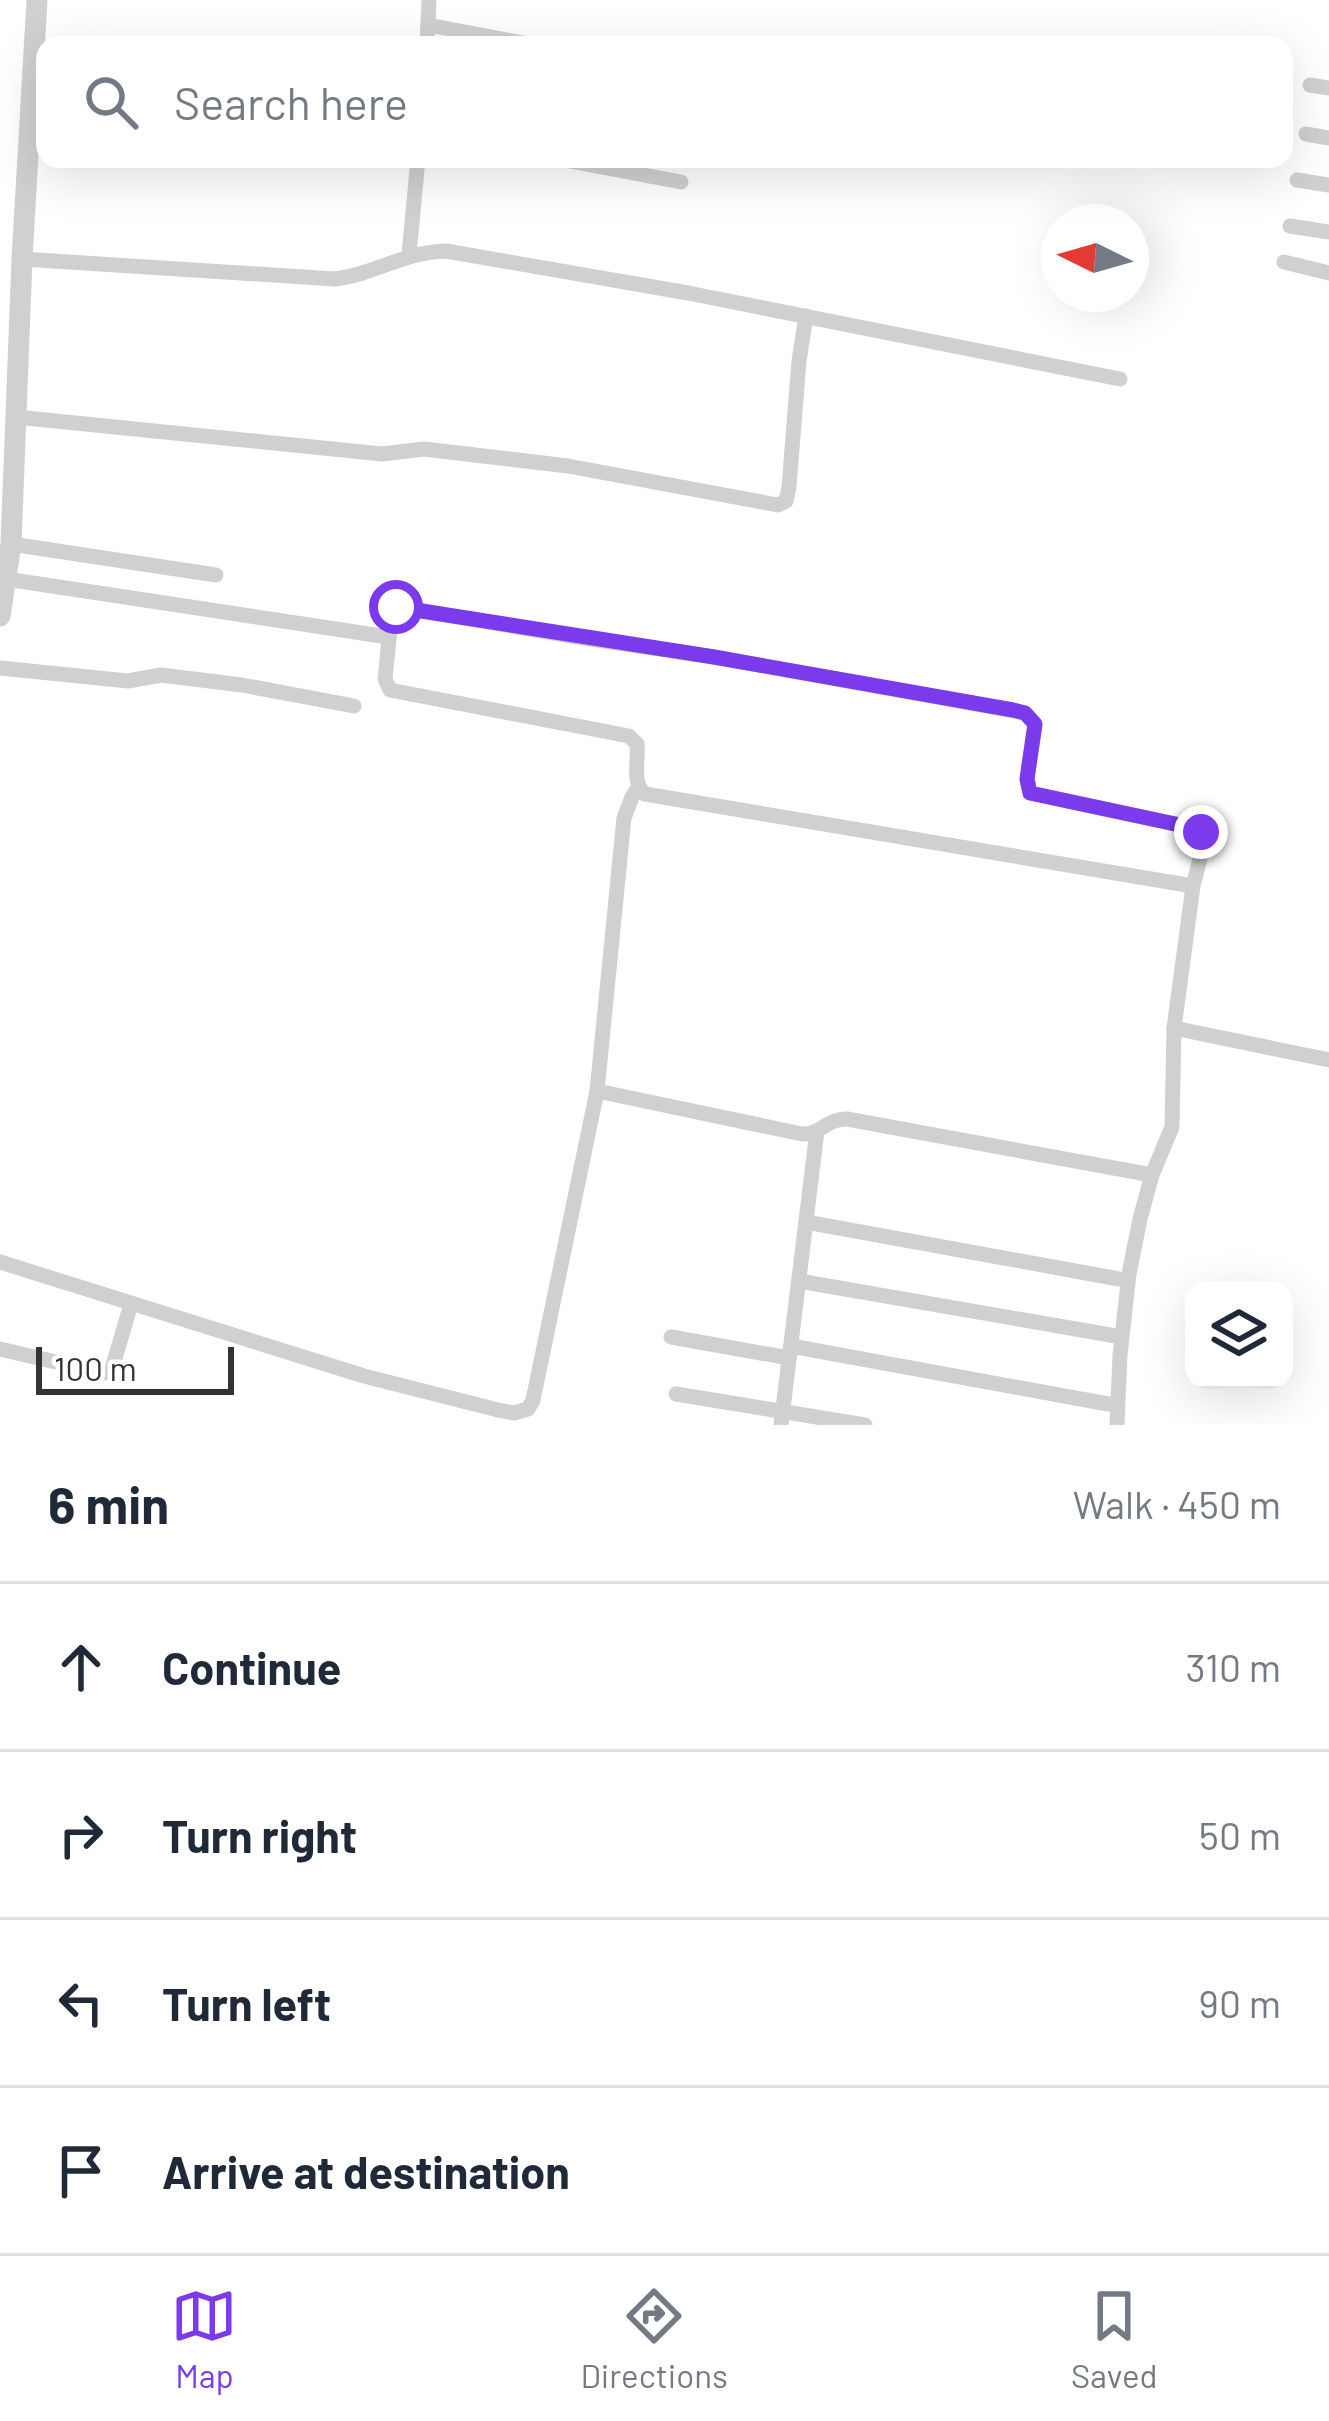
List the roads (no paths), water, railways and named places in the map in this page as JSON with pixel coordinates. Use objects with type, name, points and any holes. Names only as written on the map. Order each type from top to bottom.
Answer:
[{"type":"street","points":[[37,0],[37,36]]},
{"type":"street","points":[[427,36],[429,0]]},
{"type":"street","points":[[428,25],[486,36]]},
{"type":"street","points":[[1310,85],[1329,88]]},
{"type":"street","points":[[1306,134],[1329,138]]},
{"type":"street","points":[[0,616],[10,544],[7,447],[16,417],[22,259],[36,153]]},
{"type":"street","points":[[409,254],[417,168]]},
{"type":"street","points":[[607,168],[681,182]]},
{"type":"street","points":[[1297,180],[1329,184]]},
{"type":"street","points":[[1290,226],[1329,232]]},
{"type":"street","points":[[22,259],[335,279],[409,254],[446,250],[1120,379]]},
{"type":"street","points":[[1284,262],[1329,273]]},
{"type":"street","points":[[16,417],[382,454],[424,449],[568,466],[778,506],[789,487],[806,316]]},
{"type":"street","points":[[10,544],[216,575]]},
{"type":"street","points":[[6,579],[388,637]]},
{"type":"street","points":[[0,1262],[518,1419],[528,1409],[596,1090],[624,818],[638,788],[638,748],[629,736],[390,690],[385,679],[388,637],[392,610],[400,607],[1025,713],[1035,724],[1027,779],[1030,793],[1201,832],[1174,1028],[1172,1127],[1140,1219],[1129,1274],[1117,1425]]},
{"type":"street","points":[[0,668],[128,681],[161,675],[354,706]]},
{"type":"street","points":[[638,788],[645,794],[1193,886]]},
{"type":"street","points":[[1174,1028],[1329,1060]]},
{"type":"street","points":[[596,1090],[802,1134],[817,1131],[831,1120],[847,1119],[1153,1175]]},
{"type":"street","points":[[782,1418],[817,1131]]},
{"type":"street","points":[[806,1222],[1119,1279]]},
{"type":"street","points":[[799,1281],[1116,1336]]},
{"type":"street","points":[[0,1349],[112,1372],[131,1304]]},
{"type":"street","points":[[671,1337],[1108,1404]]},
{"type":"street","points":[[676,1394],[782,1418],[865,1425]]}]
